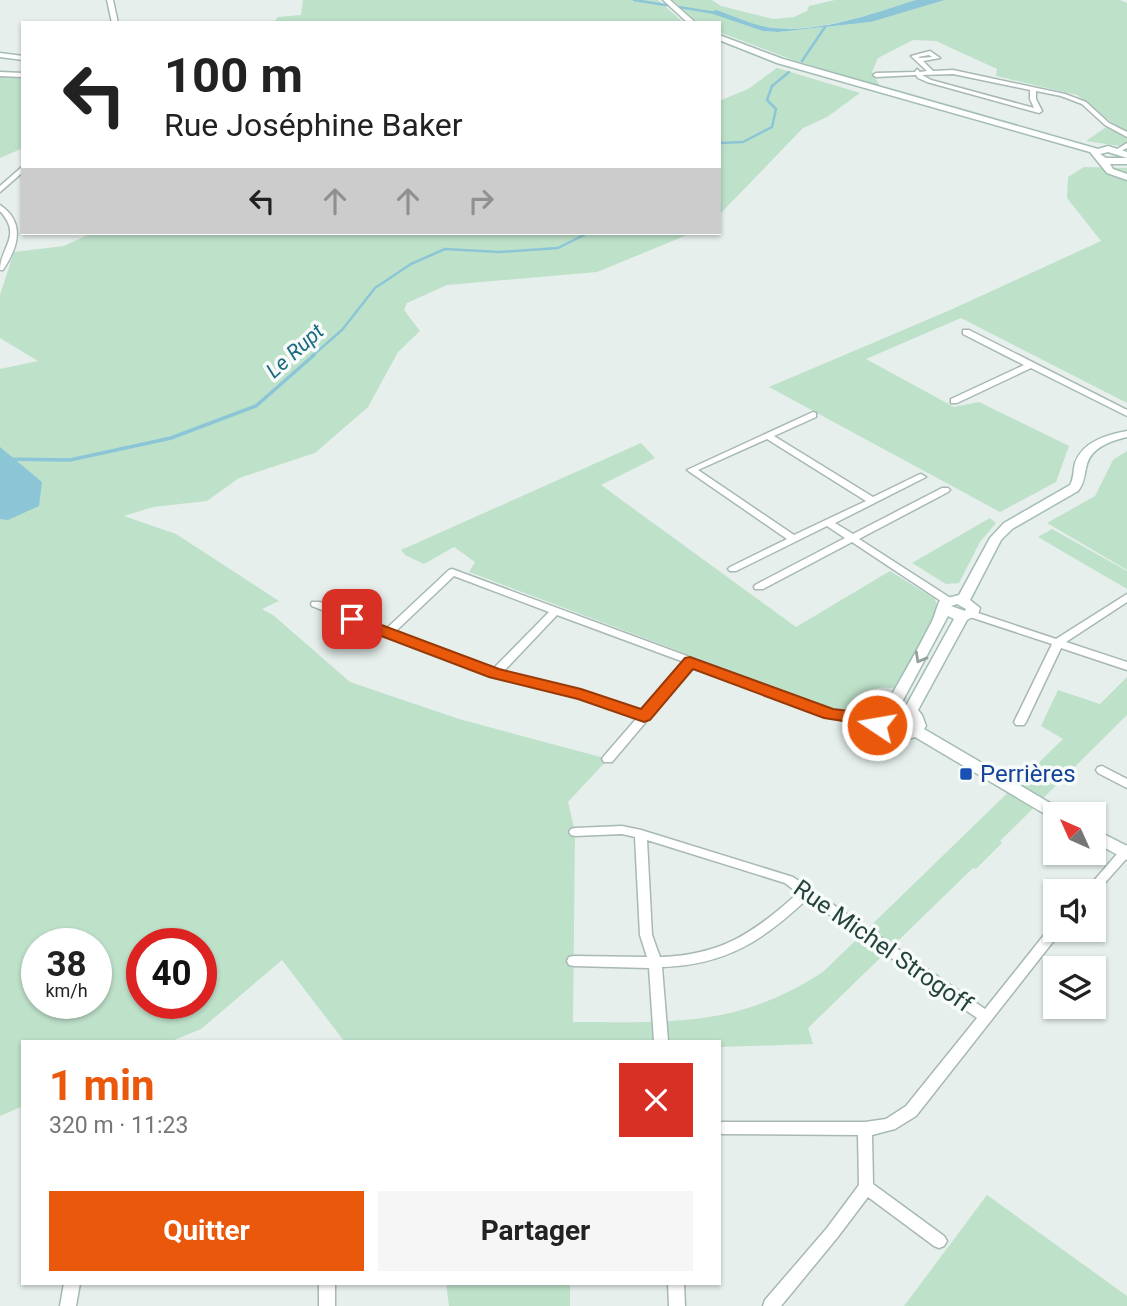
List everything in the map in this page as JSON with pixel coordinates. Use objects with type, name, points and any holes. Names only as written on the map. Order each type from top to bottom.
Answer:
[{"type":"street","points":[[110,0],[115,21]]},
{"type":"street","points":[[666,0],[690,21]]},
{"type":"street","points":[[721,38],[780,61],[1096,151],[1117,151],[1127,145]]},
{"type":"street","points":[[0,55],[21,58]]},
{"type":"street","points":[[919,60],[930,71]]},
{"type":"street","points":[[917,71],[920,77],[929,81],[1048,112]]},
{"type":"street","points":[[876,75],[917,71],[953,72],[1033,88],[1084,103],[1107,124],[1127,135]]},
{"type":"street","points":[[0,74],[21,75]]},
{"type":"street","points":[[1033,88],[1034,101],[1039,111]]},
{"type":"street","points":[[1005,101],[1034,101]]},
{"type":"street","points":[[1096,151],[1096,158],[1104,161],[1126,160]]},
{"type":"street","points":[[1117,151],[1126,160]]},
{"type":"street","points":[[1104,161],[1110,171],[1127,177]]},
{"type":"street","points":[[0,190],[21,170]]},
{"type":"street","points":[[0,207],[10,220],[12,236],[11,255],[0,268]]},
{"type":"street","points":[[966,332],[1127,413]]},
{"type":"street","points":[[954,401],[1032,364]]},
{"type":"street","points":[[793,539],[691,470],[813,415]]},
{"type":"street","points":[[893,706],[946,605],[963,600],[996,538],[1008,526],[1074,488],[1080,478],[1081,464],[1093,447],[1127,434]]},
{"type":"street","points":[[769,436],[872,500]]},
{"type":"street","points":[[733,569],[921,477]]},
{"type":"street","points":[[758,587],[946,491]]},
{"type":"street","points":[[827,522],[966,616],[1058,642],[1127,666]]},
{"type":"street","points":[[389,632],[452,572],[830,713],[856,720],[875,719]]},
{"type":"street","points":[[1020,722],[1058,642],[1127,597]]},
{"type":"street","points":[[910,710],[973,608],[963,600]]},
{"type":"street","points":[[316,604],[495,674],[581,695],[644,716]]},
{"type":"street","points":[[495,674],[555,611]]},
{"type":"street","points":[[608,759],[690,662]]},
{"type":"street","points":[[875,719],[880,710],[893,706],[910,710],[919,721],[916,731]]},
{"type":"street","points":[[875,719],[887,733],[903,736],[916,731]]},
{"type":"street","points":[[916,731],[1043,806]]},
{"type":"street","points":[[1102,770],[1127,784]]},
{"type":"street","name":"Rue Michel Strogoff","points":[[575,832],[622,831],[641,834],[789,880],[805,894],[986,1017]]},
{"type":"street","points":[[641,834],[646,935],[655,963],[661,1040]]},
{"type":"street","points":[[1102,879],[1126,852],[1106,841]]},
{"type":"street","points":[[574,961],[688,962],[733,949],[770,927],[805,894]]},
{"type":"street","points":[[721,1128],[886,1128],[911,1111],[1047,942]]},
{"type":"street","points":[[771,1306],[832,1234],[866,1187],[865,1129]]},
{"type":"street","points":[[866,1187],[939,1241]]},
{"type":"street","points":[[68,1306],[72,1285]]},
{"type":"street","points":[[327,1285],[327,1306]]},
{"type":"street","points":[[676,1285],[677,1306]]},
{"type":"green space","points":[[303,0],[658,0],[682,21],[275,21],[278,17],[301,15]]},
{"type":"green space","points":[[673,0],[712,0],[721,6],[773,19],[794,17],[807,11],[809,6],[835,0],[916,0],[846,21],[792,29],[758,25],[711,12],[763,31],[778,32],[871,22],[945,0],[1120,0],[1127,3],[1127,147],[1086,141],[1112,123],[1077,95],[996,76],[997,69],[936,41],[913,40],[878,58],[872,72],[880,86],[793,60],[721,33],[721,21],[696,21]]},
{"type":"green space","points":[[777,68],[860,93],[827,117],[803,128],[721,213],[721,100],[748,89]]},
{"type":"green space","points":[[0,75],[21,76],[21,149],[0,158]]},
{"type":"green space","points":[[1084,167],[1127,168],[1127,403],[961,318],[866,359],[954,407],[979,402],[1069,446],[1056,482],[1000,512],[769,387],[948,311],[1101,241],[1067,198],[1068,177]]},
{"type":"green space","points":[[88,235],[687,235],[597,272],[447,285],[407,303],[404,310],[420,331],[398,352],[368,407],[315,453],[239,478],[207,501],[153,507],[124,516],[176,534],[279,601],[262,609],[273,615],[350,682],[459,719],[608,759],[568,802],[575,832],[573,1022],[641,1022],[702,1018],[761,1003],[792,990],[823,972],[1063,739],[1041,726],[1058,690],[1100,704],[1127,677],[1127,715],[1000,841],[1002,843],[976,869],[973,868],[808,1028],[813,1044],[721,1047],[721,1040],[343,1040],[282,960],[217,1015],[217,928],[126,928],[126,1019],[213,1019],[201,1029],[174,1040],[21,1040],[21,1107],[0,1116],[0,369],[38,361],[0,338],[0,295],[14,252],[64,246]]},
{"type":"green space","points":[[641,443],[655,458],[601,485],[796,627],[890,571],[935,599],[939,613],[895,688],[879,688],[866,692],[846,714],[469,572],[475,562],[454,547],[424,564],[405,555],[401,550]]},
{"type":"green space","points":[[1127,451],[1127,570],[1047,523],[1095,496],[1113,460]]},
{"type":"green space","points":[[990,518],[996,523],[980,542],[959,583],[946,584],[912,563]]},
{"type":"green space","points":[[1052,529],[1127,571],[1127,589],[1038,537]]},
{"type":"green space","points":[[987,1195],[1127,1296],[1127,1306],[904,1306]]},
{"type":"green space","points":[[446,1285],[570,1285],[570,1306],[449,1306]]},
{"type":"water","points":[[916,0],[945,0],[871,22],[778,32],[763,31],[710,13],[716,10],[766,27],[809,28],[845,21]]},
{"type":"water","points":[[0,447],[42,482],[39,506],[8,520],[0,519]]},
{"type":"waterway","points":[[634,0],[716,13]]},
{"type":"waterway","name":"Le Rupt","points":[[802,61],[825,27]]},
{"type":"waterway","name":"Le Rupt","points":[[721,143],[743,142],[772,127],[776,109],[767,100],[772,86],[789,72]]},
{"type":"waterway","name":"Le Rupt","points":[[312,356],[342,330],[375,288],[411,264],[445,249],[499,252],[558,248],[584,235]]},
{"type":"waterway","name":"Le Rupt","points":[[0,459],[70,460],[171,438],[256,406],[314,355]]},
{"type":"place","name":"Perrières","points":[[966,774]]},
{"type":"route","points":[[352,619],[495,674],[505,674],[553,690],[581,695],[644,716],[690,662],[846,718],[875,719],[877,725]]}]
